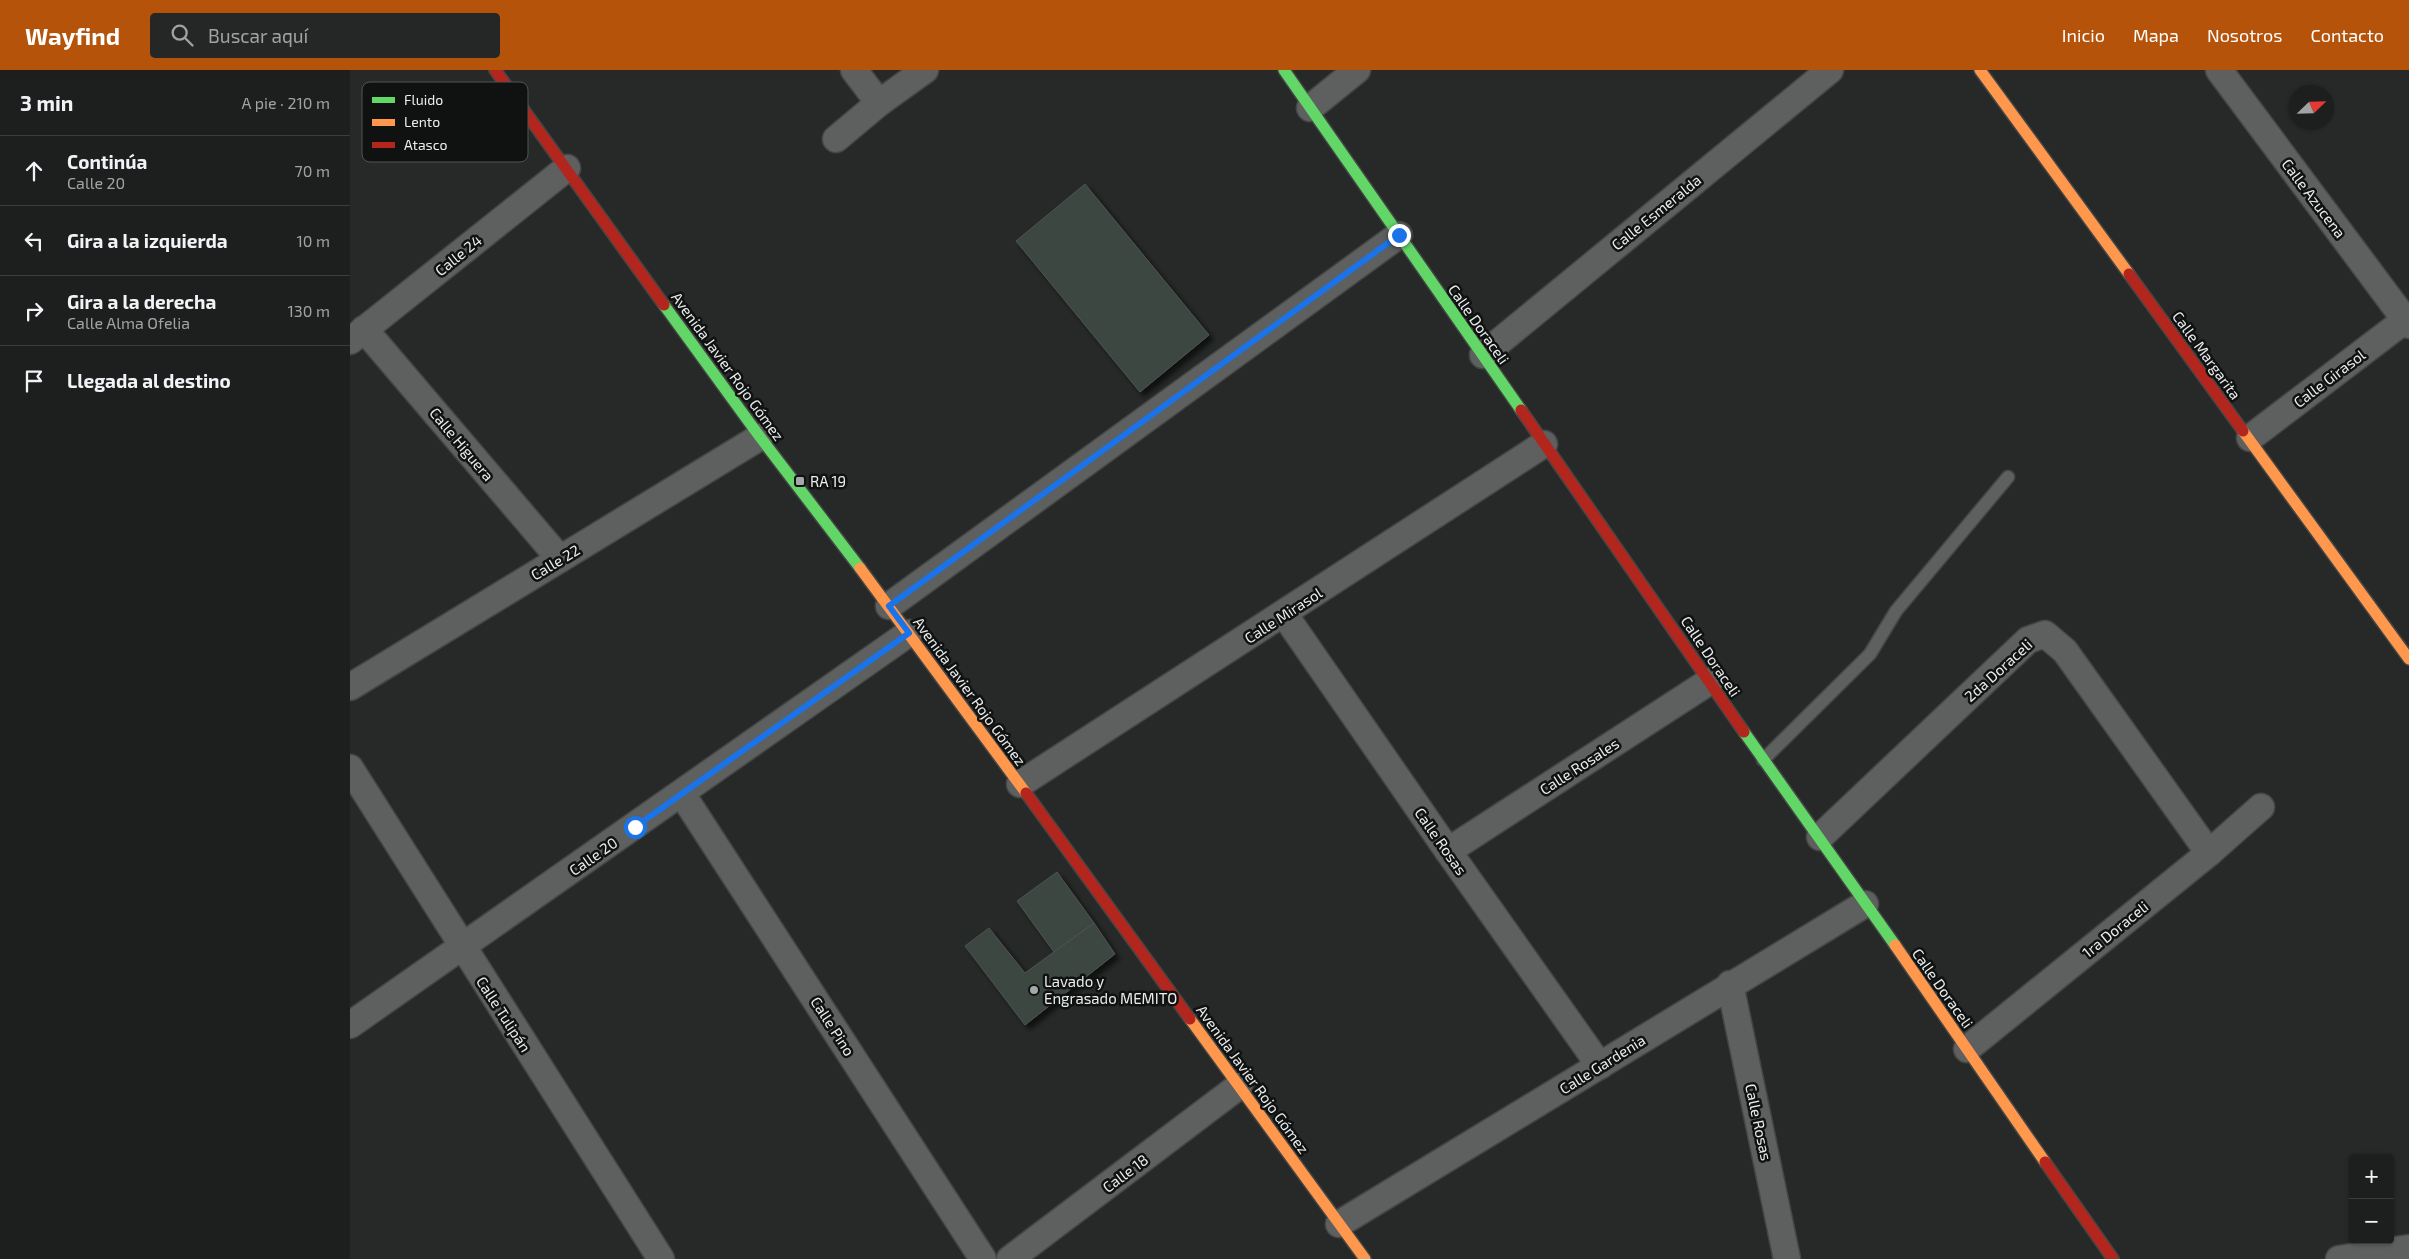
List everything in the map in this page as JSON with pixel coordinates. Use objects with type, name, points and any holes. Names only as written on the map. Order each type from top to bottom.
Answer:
[{"type":"street","name":"Avenida Javier Rojo Gómez","points":[[495,70],[504,82]]},
{"type":"street","points":[[854,70],[879,104]]},
{"type":"street","points":[[836,139],[925,70]]},
{"type":"street","name":"Calle Doraceli","points":[[1284,70],[1710,681],[1762,760],[1820,837],[2113,1259]]},
{"type":"street","points":[[1310,108],[1357,70]]},
{"type":"street","name":"Calle Esmeralda","points":[[1483,355],[1830,70]]},
{"type":"street","name":"Calle Margarita","points":[[1980,70],[2250,438],[2409,659]]},
{"type":"street","name":"Calle Azucena","points":[[2219,70],[2408,321]]},
{"type":"street","name":"Avenida Javier Rojo Gómez","points":[[528,116],[760,437],[889,606],[1020,784],[1364,1259]]},
{"type":"street","name":"Calle 24","points":[[357,335],[566,168]]},
{"type":"street","points":[[889,606],[1399,235]]},
{"type":"street","name":"Calle Girasol","points":[[2250,438],[2408,321]]},
{"type":"street","name":"Calle Higuera","points":[[357,335],[560,559]]},
{"type":"street","name":"Calle 22","points":[[350,687],[760,437]]},
{"type":"street","name":"Calle Mirasol","points":[[1020,784],[1544,444]]},
{"type":"street","name":"Calle Rosas","points":[[1284,614],[1600,1066]]},
{"type":"street","name":"Calle 20","points":[[350,1025],[909,633]]},
{"type":"street","name":"2da Doraceli","points":[[1820,837],[2028,640],[2045,634],[2065,651],[2209,852]]},
{"type":"street","name":"Calle Rosales","points":[[1448,851],[1710,681]]},
{"type":"street","name":"Calle Tulipán","points":[[350,768],[462,948],[661,1259]]},
{"type":"street","name":"Calle Pino","points":[[682,794],[984,1259]]},
{"type":"street","name":"1ra Doraceli","points":[[1967,1049],[2209,852],[2261,807]]},
{"type":"street","name":"Calle Gardenia","points":[[1339,1224],[1600,1066],[1730,984],[1865,904]]},
{"type":"street","name":"Calle Rosas","points":[[1730,984],[1788,1259]]},
{"type":"street","name":"Calle 18","points":[[1010,1259],[1239,1086]]},
{"type":"street","points":[[2339,1259],[2409,1248]]},
{"type":"lane","points":[[1762,760],[1870,654],[1896,611],[2008,477]]},
{"type":"building","points":[[1085,184],[1209,335],[1140,392],[1016,241]]},
{"type":"building","points":[[1057,872],[1094,923],[1054,952],[1017,901]]},
{"type":"building","name":"Lavado y Engrasado MEMITO","points":[[1094,923],[1115,954],[1025,1025],[965,946],[989,928],[1025,973]]},
{"type":"traffic: fast","points":[[1284,70],[1521,410]]},
{"type":"traffic: fast","points":[[664,305],[760,437],[860,568]]},
{"type":"traffic: fast","points":[[1744,732],[1895,945]]},
{"type":"traffic: slow","points":[[1980,70],[2129,274]]},
{"type":"traffic: slow","points":[[2243,431],[2409,659]]},
{"type":"traffic: slow","points":[[860,568],[1026,793]]},
{"type":"traffic: slow","points":[[1895,945],[2045,1162]]},
{"type":"traffic: slow","points":[[1190,1019],[1365,1259]]},
{"type":"traffic: jam","points":[[495,70],[504,82]]},
{"type":"traffic: jam","points":[[528,116],[664,305]]},
{"type":"traffic: jam","points":[[2129,274],[2243,431]]},
{"type":"traffic: jam","points":[[1521,410],[1744,732]]},
{"type":"traffic: jam","points":[[1026,793],[1190,1019]]},
{"type":"traffic: jam","points":[[2045,1162],[2113,1259]]},
{"type":"place","name":"RA 19","points":[[800,481]]},
{"type":"place","name":"Lavado y Engrasado MEMITO","points":[[1034,990]]},
{"type":"route","points":[[635,827],[909,633],[889,606],[1399,235]]}]
